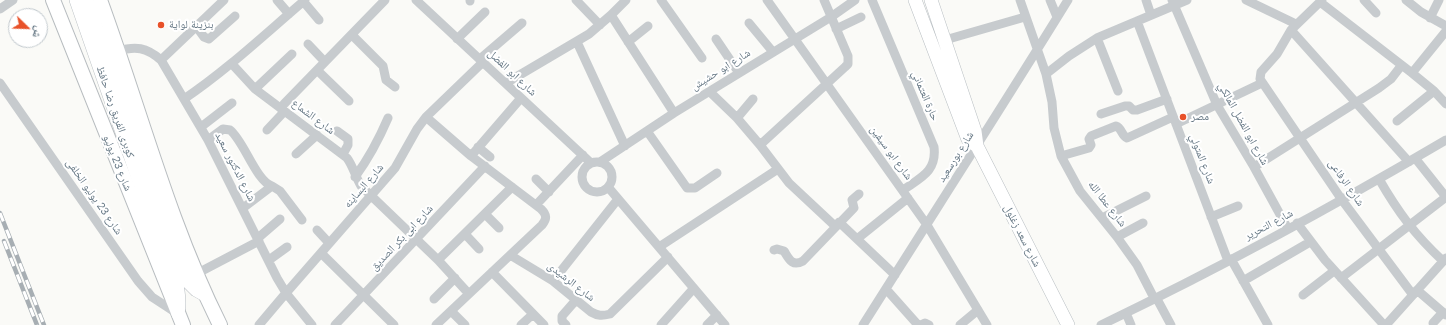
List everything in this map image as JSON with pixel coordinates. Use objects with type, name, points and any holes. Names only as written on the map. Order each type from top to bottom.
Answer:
[{"type":"main road","name":"شارع 23 يوليو","points":[[53,0],[180,320]]},
{"type":"main road","name":"كوبرى الفريق رضا حافظ","points":[[76,0],[137,160],[168,228],[182,272],[192,286],[206,296]]},
{"type":"main road","name":"كوبرى الفريق رضا حافظ","points":[[87,0],[137,160],[152,221],[176,281],[180,298],[180,320]]},
{"type":"main road","points":[[100,0],[170,208],[196,274],[220,325]]},
{"type":"main road","name":"شارع سعد زغلول","points":[[916,0],[969,141],[977,146]]},
{"type":"main road","name":"شارع سعد زغلول","points":[[931,0],[975,131],[977,146],[1068,325]]},
{"type":"street","points":[[0,9],[12,0]]},
{"type":"street","points":[[161,60],[224,0]]},
{"type":"street","points":[[277,0],[289,14]]},
{"type":"street","points":[[267,130],[282,114],[284,104],[385,0]]},
{"type":"street","name":"شارع ابو الفضل","points":[[416,0],[583,155],[596,163]]},
{"type":"street","points":[[576,0],[600,25]]},
{"type":"street","points":[[661,0],[702,58]]},
{"type":"street","name":"شارع ابو سيفين","points":[[767,0],[927,225],[987,325]]},
{"type":"street","points":[[760,145],[846,67],[848,60],[824,0]]},
{"type":"street","name":"شارع ابو حشيش","points":[[596,163],[855,0]]},
{"type":"street","name":"حارة العتماني","points":[[872,0],[934,147],[935,156],[933,164],[928,172],[902,190]]},
{"type":"street","name":"شارع عطا الله","points":[[1020,0],[1036,50],[1046,74],[1052,102],[1054,128],[1062,156],[1080,191],[1117,237],[1137,265],[1171,325]]},
{"type":"street","points":[[1050,0],[1058,17]]},
{"type":"street","name":"شارع بورسعيد","points":[[863,325],[1068,0]]},
{"type":"street","points":[[1146,0],[1151,15]]},
{"type":"street","points":[[1046,74],[1069,56],[1097,38],[1151,15],[1173,3],[1188,0]]},
{"type":"street","points":[[1246,0],[1263,4],[1293,27],[1356,103],[1446,197],[1378,248],[1303,295]]},
{"type":"street","points":[[1364,0],[1376,13]]},
{"type":"street","points":[[1406,0],[1430,18],[1446,26]]},
{"type":"street","points":[[1430,18],[1439,0]]},
{"type":"street","points":[[184,99],[207,84],[232,64],[304,1],[319,20]]},
{"type":"street","points":[[1062,156],[1089,148],[1091,145],[1089,139],[1090,136],[1116,126],[1120,128],[1124,136],[1127,138],[1217,105],[1262,84],[1260,74],[1277,54],[1293,27],[1321,1],[1434,91],[1446,104]]},
{"type":"street","points":[[506,83],[577,42],[611,15],[620,2]]},
{"type":"street","name":"شارع ابو الفضل المالكي","points":[[1173,3],[1217,105],[1254,167],[1288,229]]},
{"type":"street","points":[[457,39],[485,12]]},
{"type":"street","points":[[611,15],[674,113]]},
{"type":"street","points":[[196,26],[204,37],[209,38],[235,16]]},
{"type":"street","points":[[836,29],[861,17]]},
{"type":"street","points":[[945,40],[1025,17]]},
{"type":"street","name":"شارع المتولي","points":[[1137,21],[1211,217],[1229,260],[1243,281],[1268,325]]},
{"type":"street","name":"شارع البساينه","points":[[259,325],[395,168],[417,129],[426,117],[522,23]]},
{"type":"street","points":[[749,23],[773,52]]},
{"type":"street","points":[[628,42],[648,26]]},
{"type":"street","points":[[1412,73],[1446,31]]},
{"type":"street","points":[[352,35],[384,66],[386,80],[395,87]]},
{"type":"street","points":[[1097,38],[1118,91]]},
{"type":"street","points":[[716,39],[739,73]]},
{"type":"street","points":[[577,42],[625,146]]},
{"type":"street","points":[[308,44],[325,62]]},
{"type":"street","name":"شارع الدكتور سعيد","points":[[117,51],[129,48],[142,48],[153,53],[161,60],[208,140],[286,293],[312,325]]},
{"type":"street","points":[[255,90],[292,54]]},
{"type":"street","name":"شارع الشماع","points":[[232,64],[255,90],[282,108],[343,154],[350,162],[355,177],[361,186],[438,260],[469,294]]},
{"type":"street","points":[[1254,167],[1356,103],[1391,79],[1401,66]]},
{"type":"street","points":[[317,70],[349,101]]},
{"type":"street","name":"شارع 23 يوليو الخلفى","points":[[0,83],[138,281],[152,297],[180,320]]},
{"type":"street","name":"شارع الرفاعى","points":[[1262,84],[1342,200],[1378,248],[1415,292],[1444,313]]},
{"type":"street","points":[[1396,121],[1434,91]]},
{"type":"street","points":[[710,92],[737,118],[802,196],[857,239],[895,275]]},
{"type":"street","points":[[471,156],[521,98]]},
{"type":"street","points":[[737,118],[754,99]]},
{"type":"street","points":[[1101,114],[1126,106],[1129,106],[1133,110],[1137,110],[1167,99]]},
{"type":"street","points":[[201,127],[232,103]]},
{"type":"street","points":[[426,117],[471,156],[546,214],[546,220],[542,225],[436,325]]},
{"type":"street","points":[[355,177],[379,139],[388,118]]},
{"type":"street","points":[[208,140],[223,129],[230,130],[261,177],[269,185],[280,191],[302,220]]},
{"type":"street","points":[[337,131],[348,139],[348,145],[343,154]]},
{"type":"street","points":[[647,131],[687,188],[695,188],[717,173]]},
{"type":"street","points":[[296,154],[317,135]]},
{"type":"street","name":"شارع التحرير","points":[[1101,325],[1288,229],[1342,200],[1446,140]]},
{"type":"street","points":[[478,147],[490,157]]},
{"type":"street","points":[[536,205],[583,155]]},
{"type":"street","points":[[596,163],[608,167],[611,175],[608,187],[599,192],[590,190],[583,183],[582,178],[584,169],[596,163]]},
{"type":"street","name":"شارع ابى بكر الصديق","points":[[335,325],[485,166]]},
{"type":"street","points":[[659,246],[778,169]]},
{"type":"street","points":[[536,179],[549,192]]},
{"type":"street","points":[[1297,224],[1337,274],[1385,325],[1445,260],[1425,244],[1408,226],[1392,203],[1379,179]]},
{"type":"street","points":[[242,208],[272,186]]},
{"type":"street","points":[[438,260],[512,187]]},
{"type":"street","points":[[608,187],[725,325]]},
{"type":"street","points":[[774,250],[781,249],[784,251],[790,262],[794,264],[803,261],[854,208],[852,200],[859,194]]},
{"type":"street","points":[[1102,218],[1146,196]]},
{"type":"street","points":[[857,239],[908,198]]},
{"type":"street","points":[[553,281],[618,199]]},
{"type":"street","points":[[1211,217],[1238,206]]},
{"type":"street","points":[[485,214],[499,228]]},
{"type":"street","points":[[196,274],[258,240],[280,219]]},
{"type":"street","points":[[1117,237],[1143,223]]},
{"type":"street","points":[[317,230],[329,244]]},
{"type":"street","points":[[465,234],[479,249]]},
{"type":"street","points":[[1243,281],[1310,242]]},
{"type":"street","points":[[268,260],[287,247]]},
{"type":"street","points":[[321,253],[394,325]]},
{"type":"street","name":"شارع الرشيدى","points":[[510,255],[553,281],[591,312],[603,316],[610,314],[668,257]]},
{"type":"street","points":[[492,272],[544,325]]},
{"type":"street","points":[[434,299],[455,278]]},
{"type":"street","points":[[661,325],[694,288]]},
{"type":"street","points":[[886,289],[918,325]]},
{"type":"street","points":[[566,325],[562,321],[562,316],[576,300]]},
{"type":"street","points":[[451,310],[465,325]]},
{"type":"street","points":[[960,325],[978,310]]},
{"type":"street","points":[[1126,313],[1131,325]]},
{"type":"street","points":[[1433,323],[1444,313]]},
{"type":"street","points":[[522,325],[533,314]]},
{"type":"street","points":[[706,325],[717,314]]},
{"type":"street","points":[[921,325],[925,322],[929,325]]},
{"type":"railway","points":[[0,213],[44,325]]},
{"type":"railway","points":[[4,241],[37,325]]},
{"type":"place","name":"بنزينة لواية","points":[[161,25]]},
{"type":"place","name":"مصر","points":[[1183,117]]}]
